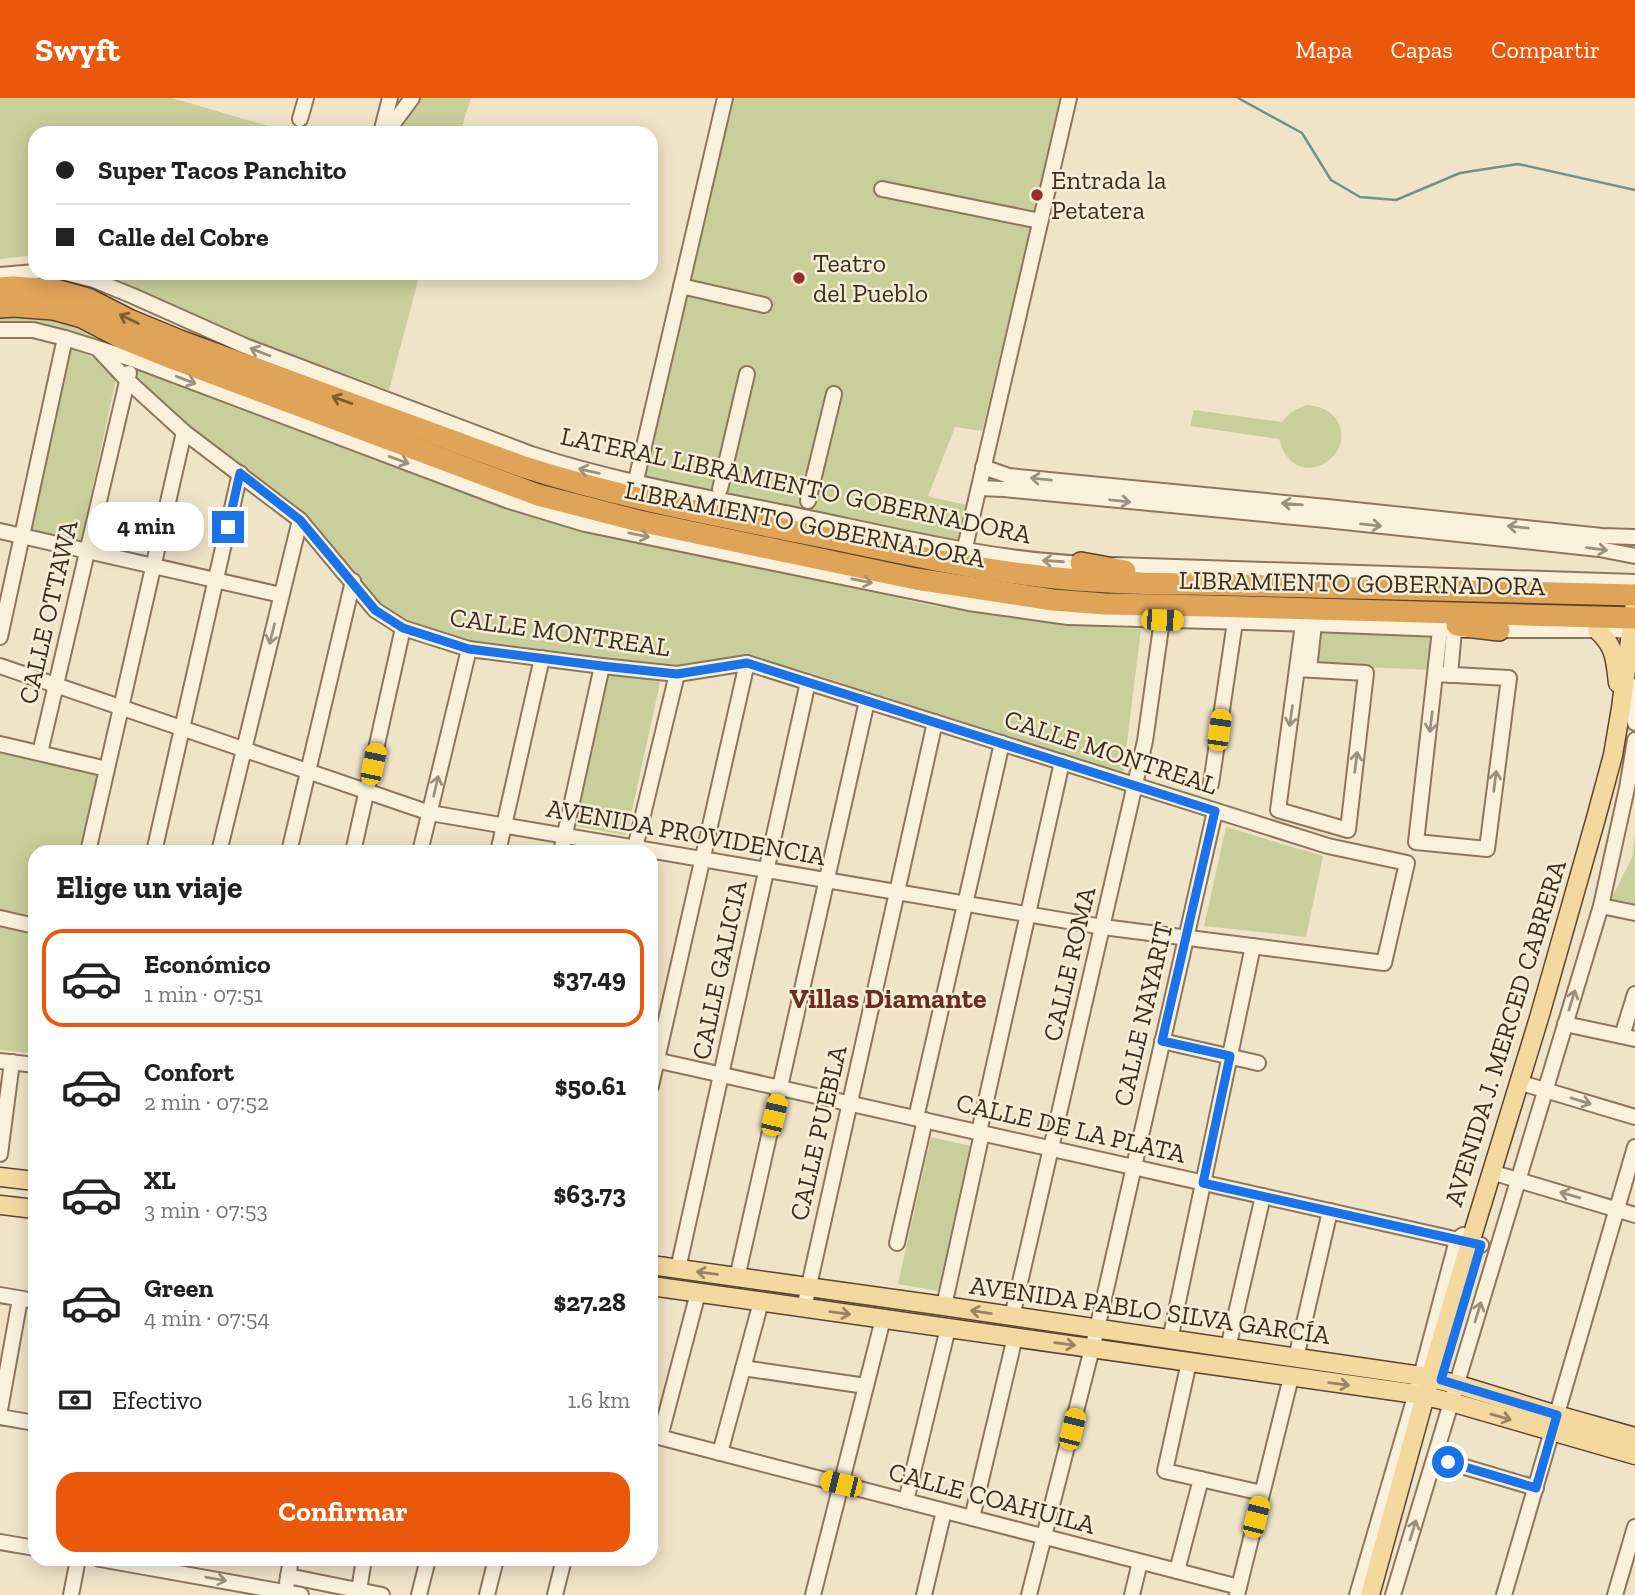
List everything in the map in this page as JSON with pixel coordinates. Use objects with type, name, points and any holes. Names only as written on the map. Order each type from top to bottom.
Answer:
[{"type":"highway","name":"LIBRAMIENTO GOBERNADORA","points":[[0,288],[56,290],[88,299],[180,341],[574,483],[634,489],[963,557],[1021,574],[1123,584],[1635,595]]},
{"type":"highway","name":"LIBRAMIENTO GOBERNADORA","points":[[0,307],[53,309],[82,317],[122,338],[173,359],[538,495],[639,521],[916,579],[1053,600],[1129,605],[1634,620]]},
{"type":"highway","points":[[769,562],[807,556]]},
{"type":"highway","points":[[1081,563],[1193,584]]},
{"type":"highway","points":[[1386,612],[1417,621],[1499,630]]},
{"type":"main road","name":"AVENIDA J. MERCED CABRERA","points":[[1380,1595],[1471,1238],[1503,1176],[1536,1087],[1615,791],[1631,693],[1634,620]]},
{"type":"main road","points":[[1597,630],[1607,639],[1614,651],[1631,693]]},
{"type":"main road","name":"AVENIDA J. MERCED CABRERA","points":[[1503,1176],[1539,1018],[1631,693]]},
{"type":"main road","points":[[0,1177],[28,1180]]},
{"type":"main road","points":[[0,1205],[28,1208]]},
{"type":"main road","name":"AVENIDA PABLO SILVA GARCÍA","points":[[658,1266],[1296,1358],[1434,1389],[1554,1423],[1635,1455]]},
{"type":"main road","name":"AVENIDA PABLO SILVA GARCÍA","points":[[658,1287],[1291,1377],[1434,1389]]},
{"type":"main road","name":"AVENIDA J. MERCED CABRERA","points":[[1370,1595],[1434,1389]]},
{"type":"main road","name":"AVENIDA PABLO SILVA GARCÍA","points":[[1554,1423],[1635,1437]]},
{"type":"street","points":[[300,119],[306,98]]},
{"type":"street","points":[[385,126],[390,98]]},
{"type":"street","points":[[390,126],[412,98]]},
{"type":"street","points":[[634,489],[725,98]]},
{"type":"street","points":[[963,557],[1069,98]]},
{"type":"street","points":[[882,189],[1040,221]]},
{"type":"street","points":[[0,275],[28,273]]},
{"type":"street","name":"LATERAL LIBRAMIENTO GOBERNADORA","points":[[90,280],[134,296],[245,346],[531,454],[634,489]]},
{"type":"street","points":[[681,286],[764,305]]},
{"type":"street","name":"CALLE MONTREAL","points":[[0,332],[33,330],[99,350],[127,380],[184,432],[300,520],[375,610],[403,628],[469,649],[677,674],[747,663],[1328,846],[1407,863],[1384,962]]},
{"type":"street","points":[[0,637],[65,338]]},
{"type":"street","points":[[99,350],[132,359],[509,501],[585,524],[969,603],[1068,617],[1447,630],[1597,630],[1634,620]]},
{"type":"street","name":"CALLE OTTAWA","points":[[40,753],[132,359]]},
{"type":"street","points":[[720,489],[747,374]]},
{"type":"street","points":[[808,501],[834,394]]},
{"type":"street","points":[[90,845],[184,432]]},
{"type":"street","points":[[983,467],[1009,476],[1180,500]]},
{"type":"street","points":[[155,845],[240,473]]},
{"type":"street","points":[[979,488],[1180,500],[1326,514],[1635,537]]},
{"type":"street","points":[[1326,514],[1635,556]]},
{"type":"street","points":[[221,845],[300,520]]},
{"type":"street","points":[[0,531],[281,596]]},
{"type":"street","name":"LATERAL LIBRAMIENTO GOBERNADORA","points":[[963,557],[1635,582]]},
{"type":"street","points":[[291,845],[352,581]]},
{"type":"street","name":"CALLE ROMA","points":[[1012,1317],[1146,741],[1162,620]]},
{"type":"street","points":[[1211,784],[1235,622]]},
{"type":"street","points":[[1303,669],[1366,673],[1348,830],[1278,810],[1309,624]]},
{"type":"street","points":[[355,845],[403,628]]},
{"type":"street","points":[[1443,675],[1509,678],[1486,849],[1416,842],[1443,675],[1447,630]]},
{"type":"street","points":[[422,845],[469,649]]},
{"type":"street","points":[[500,845],[542,658]]},
{"type":"street","points":[[658,1043],[747,663]]},
{"type":"street","name":"AVENIDA PROVIDENCIA","points":[[0,666],[430,813],[609,845]]},
{"type":"street","points":[[563,845],[602,666]]},
{"type":"street","points":[[635,845],[677,674]]},
{"type":"street","name":"CALLE GALICIA","points":[[678,1269],[808,682]]},
{"type":"street","points":[[1631,693],[1635,723]]},
{"type":"street","points":[[737,1278],[867,701]]},
{"type":"street","name":"CALLE PUEBLA","points":[[804,1308],[935,722]]},
{"type":"street","points":[[1635,740],[1601,906],[1565,1024],[1536,1087],[1635,1117]]},
{"type":"street","points":[[897,1243],[965,904],[1002,743]]},
{"type":"street","points":[[0,744],[107,769]]},
{"type":"street","points":[[944,1306],[1062,762]]},
{"type":"street","name":"CALLE NAYARIT","points":[[1029,1595],[1097,1329],[1215,811]]},
{"type":"street","name":"AVENIDA PROVIDENCIA","points":[[658,853],[1102,927],[1384,962]]},
{"type":"street","points":[[1601,906],[1635,913]]},
{"type":"street","points":[[0,918],[28,924]]},
{"type":"street","points":[[1170,1339],[1253,946]]},
{"type":"street","points":[[1565,1024],[1629,1038],[1635,994]]},
{"type":"street","points":[[1162,1041],[1258,1063]]},
{"type":"street","name":"CALLE DE LA PLATA","points":[[658,1060],[1330,1211],[1471,1238]]},
{"type":"street","points":[[0,1153],[6,1062],[28,1064]]},
{"type":"street","points":[[1504,1595],[1635,1147]]},
{"type":"street","points":[[1357,1595],[1434,1389],[1503,1176],[1635,1215]]},
{"type":"street","points":[[1228,1348],[1263,1196]]},
{"type":"street","points":[[1296,1358],[1330,1211]]},
{"type":"street","points":[[658,1426],[698,1293]]},
{"type":"street","points":[[0,1295],[28,1300]]},
{"type":"street","points":[[0,1410],[20,1299]]},
{"type":"street","points":[[720,1453],[761,1302]]},
{"type":"street","points":[[813,1595],[883,1319]]},
{"type":"street","points":[[906,1501],[948,1328]]},
{"type":"street","points":[[972,1518],[1015,1338]]},
{"type":"street","points":[[1189,1362],[1165,1471],[1262,1493]]},
{"type":"street","points":[[743,1368],[866,1386]]},
{"type":"street","points":[[1238,1591],[1291,1377]]},
{"type":"street","points":[[1393,1595],[1434,1389]]},
{"type":"street","points":[[0,1417],[28,1422]]},
{"type":"street","name":"CALLE COAHUILA","points":[[658,1437],[1177,1571],[1238,1591]]},
{"type":"street","points":[[1448,1462],[1536,1488]]},
{"type":"street","points":[[1177,1571],[1200,1479]]},
{"type":"street","points":[[923,1595],[944,1511]]},
{"type":"street","points":[[1615,1595],[1635,1527]]},
{"type":"street","points":[[0,1542],[28,1547]]},
{"type":"street","points":[[1132,1595],[1140,1562]]},
{"type":"street","points":[[71,1595],[77,1566]]},
{"type":"street","points":[[138,1566],[301,1595]]},
{"type":"street","points":[[285,1593],[290,1566]]},
{"type":"street","points":[[359,1590],[363,1566]]},
{"type":"street","points":[[419,1595],[426,1566]]},
{"type":"street","points":[[487,1595],[494,1566]]},
{"type":"street","points":[[555,1595],[562,1566]]},
{"type":"street","points":[[288,1576],[382,1595]]},
{"type":"green space","points":[[0,98],[172,98],[268,126],[28,126],[28,256],[0,259]]},
{"type":"green space","points":[[421,98],[471,98],[462,126],[399,126]]},
{"type":"green space","points":[[729,98],[1062,98],[982,431],[955,427],[928,496],[966,505],[957,542],[641,476]]},
{"type":"green space","points":[[111,280],[418,280],[389,390],[246,338]]},
{"type":"green space","points":[[0,316],[61,319],[109,340],[106,345],[0,325]]},
{"type":"green space","points":[[69,347],[96,359],[116,379],[81,541],[30,529]]},
{"type":"green space","points":[[136,367],[548,521],[934,606],[1069,625],[1141,629],[1123,775],[751,656],[677,667],[467,641],[401,620],[379,606],[303,515],[132,380]]},
{"type":"green space","points":[[1307,405],[1320,407],[1336,419],[1341,431],[1341,443],[1328,461],[1306,468],[1295,464],[1285,453],[1279,439],[1190,426],[1194,410],[1282,422],[1287,416]]},
{"type":"green space","points":[[1318,631],[1437,634],[1432,670],[1314,665]]},
{"type":"green space","points":[[607,674],[658,680],[660,683],[625,835],[575,826],[572,823]]},
{"type":"green space","points":[[0,747],[104,770],[88,845],[28,845],[28,920],[0,914]]},
{"type":"green space","points":[[1226,827],[1323,856],[1306,937],[1204,926]]},
{"type":"green space","points":[[1635,833],[1635,905],[1610,901],[1632,858]]},
{"type":"green space","points":[[0,924],[28,930],[28,1053],[0,1050]]},
{"type":"green space","points":[[931,1137],[970,1146],[938,1291],[898,1284]]},
{"type":"waterway","points":[[1238,98],[1302,133],[1331,180],[1360,197],[1396,200],[1460,173],[1518,164],[1635,190]]},
{"type":"place","name":"Entrada la Petatera","points":[[1037,195]]},
{"type":"place","name":"Teatro del Pueblo","points":[[799,278]]},
{"type":"district","name":"Villas Diamante","points":[[888,998]]},
{"type":"route","points":[[228,527],[240,473],[300,520],[375,610],[403,628],[469,649],[677,674],[747,663],[1215,811],[1162,1041],[1230,1056],[1203,1183],[1481,1245],[1441,1380],[1557,1415],[1536,1488],[1448,1462]]}]
